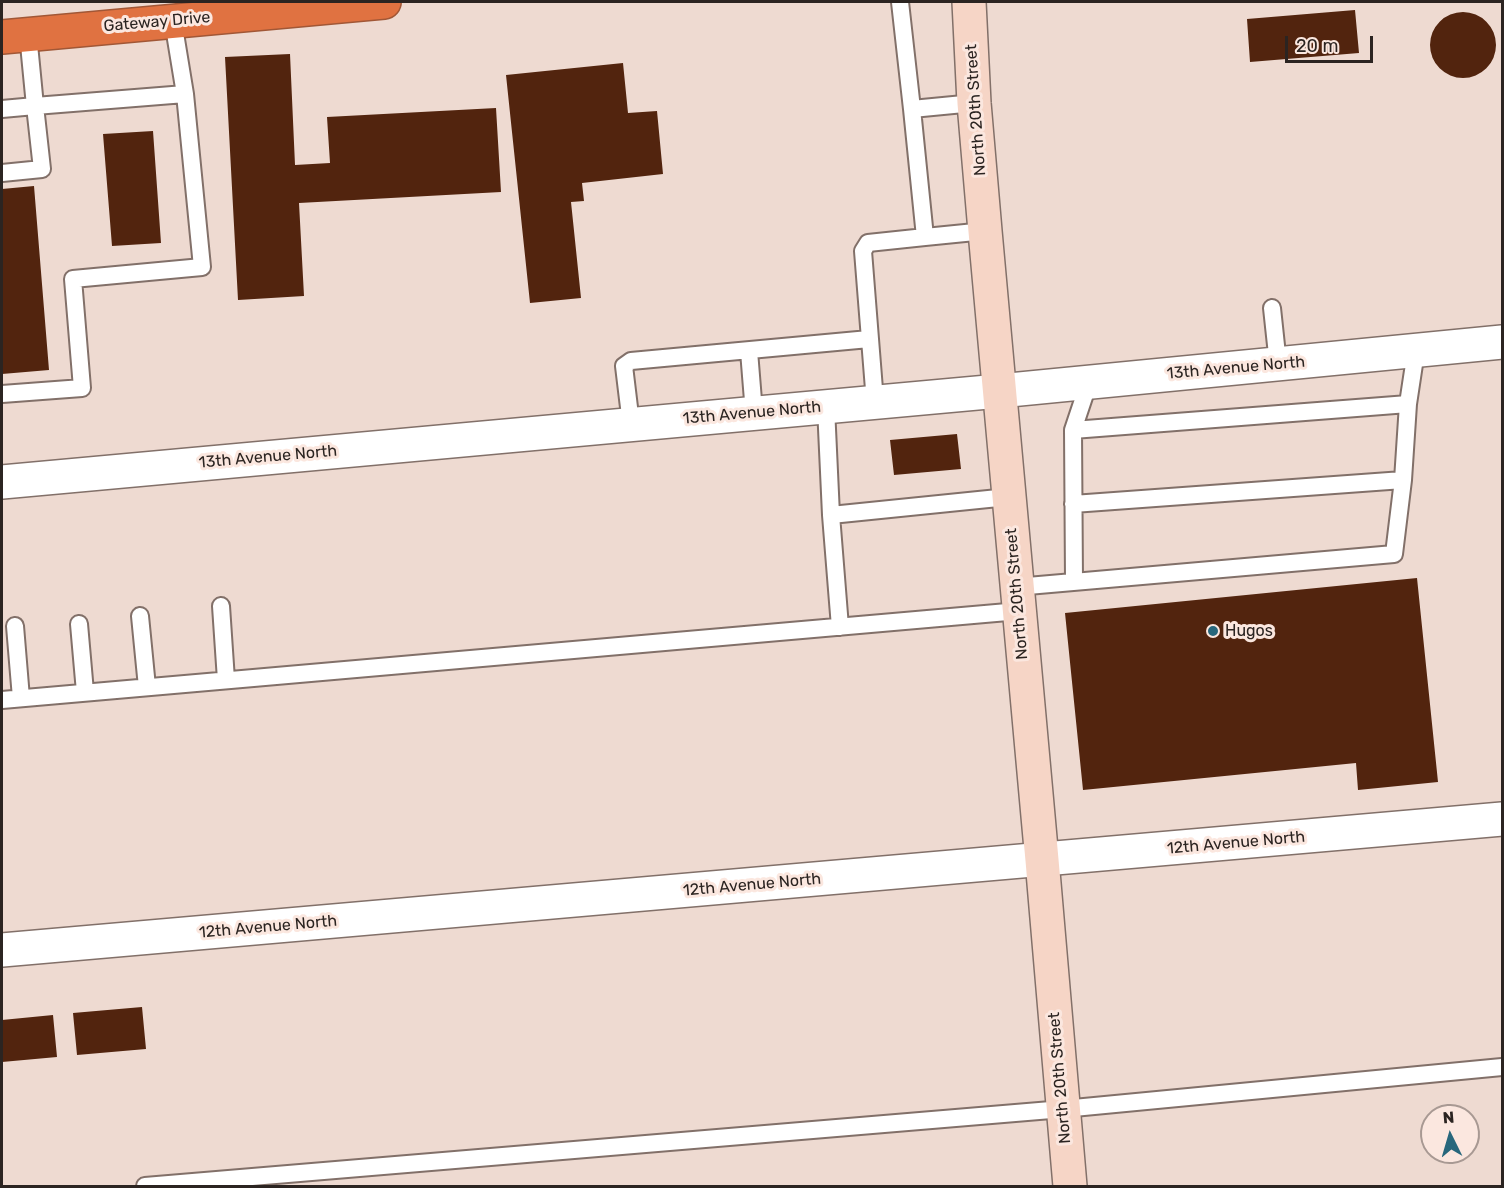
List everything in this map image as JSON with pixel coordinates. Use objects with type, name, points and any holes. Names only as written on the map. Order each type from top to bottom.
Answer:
[{"type":"highway","name":"Gateway Drive","points":[[15,35],[384,2]]},
{"type":"street","name":"North 20th Street","points":[[969,2],[974,103],[1070,1186]]},
{"type":"street","name":"13th Avenue North","points":[[2,482],[999,391],[1503,342]]},
{"type":"street","name":"12th Avenue North","points":[[2,950],[1503,819]]},
{"type":"lane","points":[[900,2],[925,237]]},
{"type":"lane","points":[[2,394],[82,388],[73,279],[202,267],[185,94],[173,21]]},
{"type":"lane","points":[[2,173],[42,169],[35,106],[15,35]]},
{"type":"lane","points":[[2,109],[185,94]]},
{"type":"lane","points":[[912,109],[974,103]]},
{"type":"lane","points":[[875,402],[863,251],[868,243],[985,231]]},
{"type":"lane","points":[[1272,308],[1278,364]]},
{"type":"lane","points":[[631,424],[624,366],[631,361],[869,339]]},
{"type":"lane","points":[[749,351],[754,413]]},
{"type":"lane","points":[[2,700],[840,627],[1018,599],[1074,581],[1395,554],[1408,404],[1416,351]]},
{"type":"lane","points":[[1074,581],[1073,430],[1089,382]]},
{"type":"lane","points":[[1073,430],[1408,404]]},
{"type":"lane","points":[[826,407],[831,515],[840,627]]},
{"type":"lane","points":[[1073,504],[1403,480]]},
{"type":"lane","points":[[831,515],[1008,497]]},
{"type":"lane","points":[[221,606],[226,680]]},
{"type":"lane","points":[[140,616],[147,687]]},
{"type":"lane","points":[[79,624],[85,692]]},
{"type":"lane","points":[[15,626],[21,698]]},
{"type":"lane","points":[[145,1186],[1063,1108],[1503,1067]]},
{"type":"building","points":[[1355,10],[1359,53],[1250,62],[1247,19]]},
{"type":"building","points":[[1463,12],[1476,15],[1486,22],[1493,32],[1496,45],[1493,58],[1486,68],[1476,75],[1463,78],[1450,75],[1440,68],[1433,58],[1430,45],[1433,32],[1440,22],[1450,15]]},
{"type":"building","points":[[290,54],[295,165],[330,163],[327,117],[496,108],[501,192],[299,203],[304,296],[238,300],[225,57]]},
{"type":"building","points":[[623,63],[628,113],[657,111],[663,174],[582,183],[584,201],[571,202],[581,298],[530,303],[506,75]]},
{"type":"building","points":[[153,131],[161,243],[112,246],[103,134]]},
{"type":"building","points":[[34,186],[49,370],[2,374],[2,189]]},
{"type":"building","points":[[957,434],[961,469],[894,475],[890,440]]},
{"type":"building","points":[[1417,578],[1438,782],[1358,790],[1356,763],[1083,790],[1065,613]]},
{"type":"building","points":[[142,1007],[146,1049],[77,1055],[73,1013]]},
{"type":"building","points":[[53,1015],[57,1057],[2,1062],[2,1020]]},
{"type":"place","name":"Hugos","points":[[1213,631]]}]
